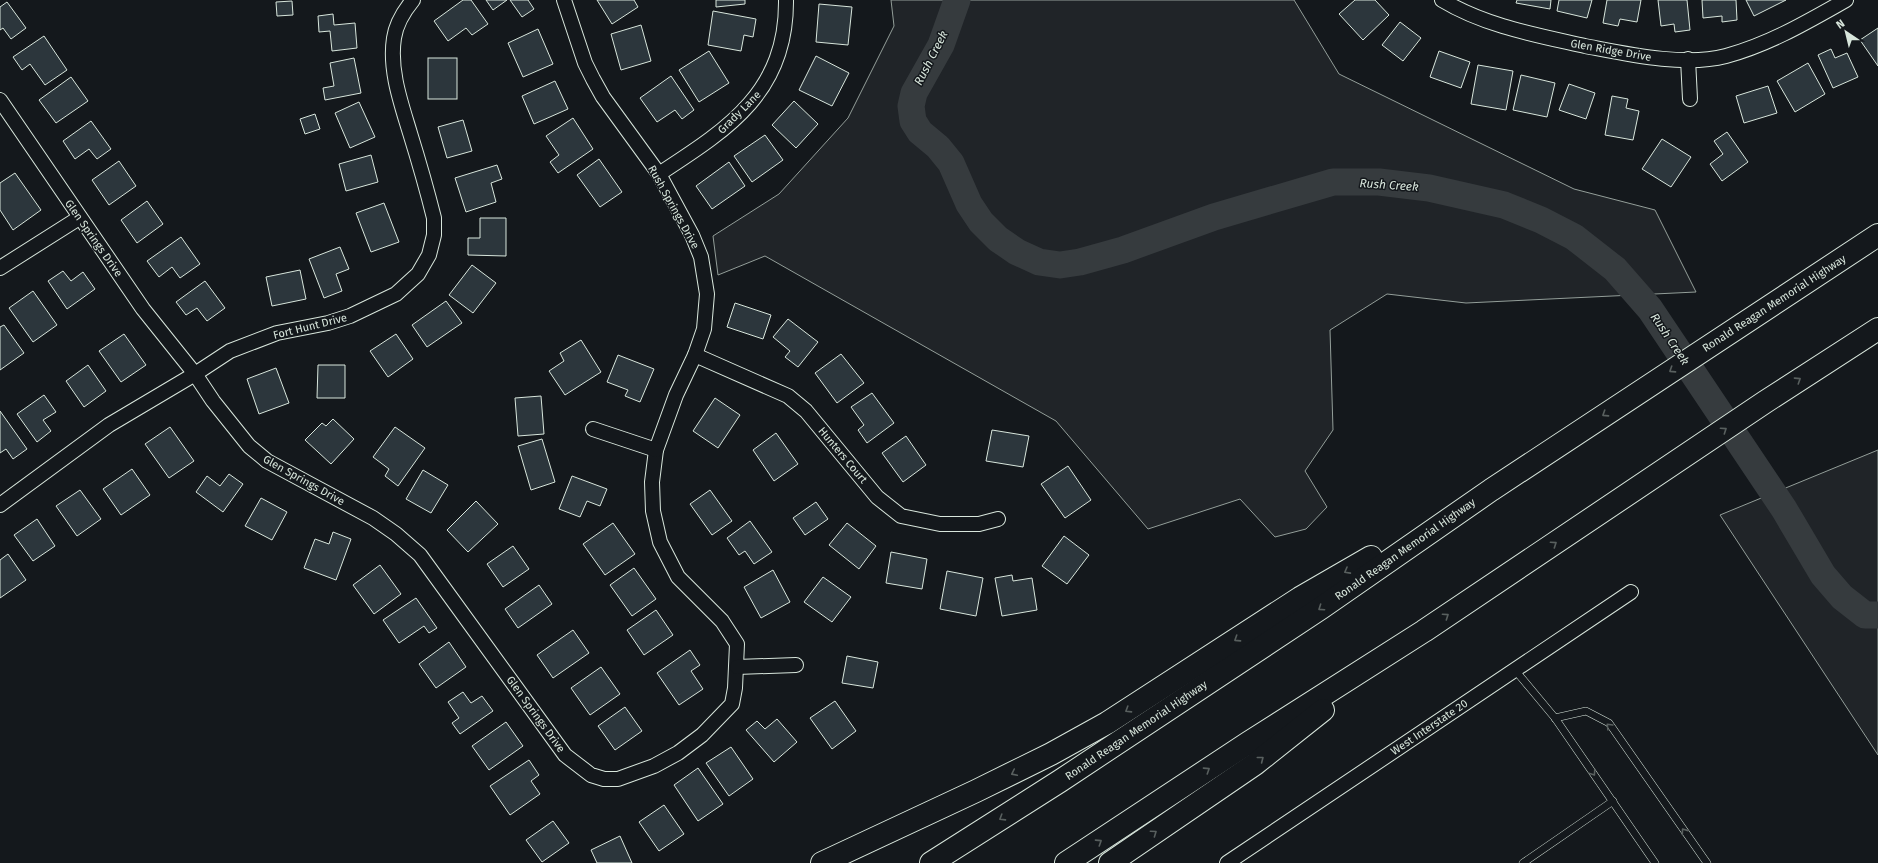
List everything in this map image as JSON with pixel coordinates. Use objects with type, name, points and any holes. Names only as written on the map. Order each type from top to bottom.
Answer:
[{"type":"highway","points":[[1804,283],[1878,225]]},
{"type":"highway","name":"Ronald Reagan Memorial Highway","points":[[931,863],[1060,781],[1295,625],[1491,490],[1878,235]]},
{"type":"highway","points":[[1066,863],[1248,743],[1424,631],[1766,402],[1878,329]]},
{"type":"highway","points":[[822,863],[976,792],[1051,754],[1107,723],[1300,598],[1491,490]]},
{"type":"highway","points":[[1110,863],[1255,764],[1424,631]]},
{"type":"street","name":"Fort Hunt Drive","points":[[0,505],[109,425],[195,374],[230,351],[277,333],[328,323],[350,316],[396,294],[418,274],[429,254],[434,236],[434,218],[402,106],[394,72],[394,37],[401,15],[413,0]]},
{"type":"street","name":"Rush Springs Drive","points":[[564,0],[585,63],[593,79],[603,97],[659,174],[692,235],[701,257],[707,294],[704,329],[695,354],[676,395],[656,450],[652,482],[652,504],[660,542],[678,577],[722,621],[737,644],[732,704],[702,735],[678,753],[654,766],[618,778],[604,779],[591,775]]},
{"type":"street","name":"Grady Lane","points":[[659,174],[710,141],[754,100],[766,84],[777,61],[786,20],[786,0]]},
{"type":"street","name":"Glen Ridge Drive","points":[[1442,0],[1460,11],[1520,32],[1644,58],[1706,60],[1726,56],[1777,38],[1846,0]]},
{"type":"street","points":[[1688,59],[1690,99]]},
{"type":"street","name":"Glen Springs Drive","points":[[0,100],[79,218],[143,309],[195,374],[213,401],[249,446],[267,461],[373,518],[396,534],[420,555],[565,755],[591,775]]},
{"type":"street","points":[[0,268],[79,218]]},
{"type":"street","name":"Hunters Court","points":[[695,354],[788,396],[806,411],[877,497],[901,516],[940,524],[979,524],[998,519]]},
{"type":"street","points":[[593,429],[656,450]]},
{"type":"street","name":"West Interstate 20","points":[[1227,863],[1631,592]]},
{"type":"street","points":[[736,667],[796,664]]},
{"type":"lane","points":[[1515,670],[1555,718],[1655,863]]},
{"type":"lane","points":[[1555,718],[1586,711],[1609,723],[1707,863]]},
{"type":"lane","points":[[1523,863],[1613,801]]},
{"type":"shaded area","points":[[891,0],[1294,0],[1339,74],[1574,189],[1655,210],[1696,292],[1466,303],[1387,294],[1330,330],[1333,430],[1305,471],[1327,507],[1306,529],[1275,537],[1240,499],[1148,529],[1056,421],[765,256],[718,275],[713,236],[779,194],[848,118],[894,26]]},
{"type":"shaded area","points":[[1878,450],[1878,755],[1720,515]]},
{"type":"building","points":[[463,0],[471,0],[488,24],[472,35],[466,28],[448,41],[434,21]]},
{"type":"building","points":[[486,0],[507,0],[493,10]]},
{"type":"building","points":[[510,0],[528,0],[534,9],[522,17]]},
{"type":"building","points":[[597,0],[634,0],[638,7],[612,24]]},
{"type":"building","points":[[716,0],[745,0],[745,4],[716,7]]},
{"type":"building","points":[[1355,0],[1375,0],[1389,15],[1363,40],[1339,14]]},
{"type":"building","points":[[1517,0],[1551,0],[1550,9],[1516,3]]},
{"type":"building","points":[[1559,0],[1592,0],[1587,18],[1557,11]]},
{"type":"building","points":[[1607,0],[1641,0],[1637,22],[1620,19],[1618,26],[1603,23]]},
{"type":"building","points":[[1658,0],[1687,0],[1690,30],[1675,32],[1674,24],[1661,26]]},
{"type":"building","points":[[1702,0],[1736,0],[1737,20],[1722,22],[1722,16],[1703,18]]},
{"type":"building","points":[[1746,0],[1786,0],[1754,16]]},
{"type":"building","points":[[292,1],[293,15],[277,16],[276,2]]},
{"type":"building","points":[[7,2],[26,28],[11,39],[3,28],[0,30],[0,7]]},
{"type":"building","points":[[819,4],[852,7],[848,45],[816,42]]},
{"type":"building","points":[[713,11],[756,19],[753,37],[744,35],[741,51],[708,45]]},
{"type":"building","points":[[333,14],[334,25],[355,23],[357,48],[332,51],[330,31],[319,32],[318,16]]},
{"type":"building","points":[[1400,22],[1421,38],[1403,61],[1382,45]]},
{"type":"building","points":[[641,25],[651,61],[621,70],[611,34]]},
{"type":"building","points":[[1878,28],[1878,66],[1860,40]]},
{"type":"building","points":[[538,29],[553,64],[523,77],[508,43]]},
{"type":"building","points":[[44,36],[67,70],[45,85],[30,64],[22,70],[13,57]]},
{"type":"building","points":[[1831,49],[1835,58],[1847,53],[1858,77],[1833,88],[1818,55]]},
{"type":"building","points":[[709,51],[729,83],[699,102],[679,70]]},
{"type":"building","points":[[1439,51],[1470,62],[1461,88],[1430,77]]},
{"type":"building","points":[[816,56],[849,73],[832,106],[799,90]]},
{"type":"building","points":[[354,58],[361,93],[325,100],[323,88],[334,86],[330,63]]},
{"type":"building","points":[[428,58],[457,58],[457,99],[428,99]]},
{"type":"building","points":[[1808,63],[1825,94],[1795,112],[1777,81]]},
{"type":"building","points":[[1478,65],[1513,71],[1506,110],[1471,104]]},
{"type":"building","points":[[1521,75],[1555,83],[1547,117],[1513,110]]},
{"type":"building","points":[[671,76],[694,110],[682,119],[675,110],[657,122],[640,98]]},
{"type":"building","points":[[71,77],[88,101],[56,123],[39,100]]},
{"type":"building","points":[[555,81],[568,109],[534,124],[522,96]]},
{"type":"building","points":[[1569,84],[1595,93],[1586,119],[1559,110]]},
{"type":"building","points":[[1768,86],[1777,113],[1744,123],[1736,96]]},
{"type":"building","points":[[1612,96],[1628,99],[1626,108],[1639,111],[1633,140],[1605,135]]},
{"type":"building","points":[[794,101],[818,124],[796,148],[772,125]]},
{"type":"building","points":[[359,102],[375,137],[350,148],[335,113]]},
{"type":"building","points":[[315,114],[320,129],[305,134],[300,119]]},
{"type":"building","points":[[573,118],[593,149],[558,173],[550,162],[559,155],[546,136]]},
{"type":"building","points":[[463,120],[472,151],[447,158],[438,127]]},
{"type":"building","points":[[91,121],[111,149],[97,159],[89,149],[75,159],[63,141]]},
{"type":"building","points":[[1727,132],[1748,162],[1722,181],[1710,164],[1723,154],[1714,141]]},
{"type":"building","points":[[765,135],[783,160],[752,182],[734,156]]},
{"type":"building","points":[[1662,139],[1691,157],[1671,187],[1642,169]]},
{"type":"building","points":[[371,155],[378,182],[346,191],[339,164]]},
{"type":"building","points":[[599,159],[622,192],[600,207],[577,175]]},
{"type":"building","points":[[119,161],[136,186],[109,205],[92,180]]},
{"type":"building","points":[[729,162],[745,186],[712,209],[696,186]]},
{"type":"building","points":[[497,165],[502,179],[491,183],[496,202],[466,212],[455,178]]},
{"type":"building","points":[[15,173],[41,210],[13,230],[0,210],[0,183]]},
{"type":"building","points":[[147,201],[163,224],[137,243],[121,220]]},
{"type":"building","points":[[384,203],[399,242],[371,252],[356,213]]},
{"type":"building","points":[[480,218],[506,218],[506,256],[468,255],[468,238],[480,238]]},
{"type":"building","points":[[181,237],[200,264],[180,278],[172,267],[159,277],[147,261]]},
{"type":"building","points":[[340,247],[349,269],[336,274],[342,291],[324,298],[309,259]]},
{"type":"building","points":[[472,265],[496,283],[473,313],[449,295]]},
{"type":"building","points":[[300,270],[306,299],[272,306],[266,277]]},
{"type":"building","points":[[63,271],[71,281],[83,272],[95,289],[67,309],[48,281]]},
{"type":"building","points":[[205,281],[225,308],[207,321],[197,308],[186,315],[176,302]]},
{"type":"building","points":[[33,291],[57,325],[33,342],[9,308]]},
{"type":"building","points":[[446,301],[462,323],[427,347],[412,325]]},
{"type":"building","points":[[735,303],[771,315],[763,339],[727,327]]},
{"type":"building","points":[[788,319],[818,342],[798,367],[785,357],[790,351],[773,337]]},
{"type":"building","points":[[4,325],[24,353],[0,370],[0,327]]},
{"type":"building","points":[[124,334],[146,365],[121,382],[99,351]]},
{"type":"building","points":[[396,334],[413,359],[388,377],[370,351]]},
{"type":"building","points":[[581,340],[601,372],[565,395],[549,371],[564,361],[560,353]]},
{"type":"building","points":[[841,354],[864,383],[837,403],[815,373]]},
{"type":"building","points":[[618,355],[654,369],[640,402],[625,396],[628,390],[607,382]]},
{"type":"building","points":[[88,365],[106,391],[84,407],[66,381]]},
{"type":"building","points":[[318,365],[345,365],[345,398],[317,398]]},
{"type":"building","points":[[276,368],[289,403],[259,414],[247,379]]},
{"type":"building","points":[[872,393],[894,423],[867,443],[858,430],[864,425],[851,407]]},
{"type":"building","points":[[44,395],[56,412],[43,420],[51,431],[37,442],[17,414]]},
{"type":"building","points":[[541,396],[544,434],[518,436],[515,398]]},
{"type":"building","points":[[715,398],[740,415],[718,448],[693,431]]},
{"type":"building","points":[[0,411],[27,449],[13,459],[6,449],[0,453]]},
{"type":"building","points":[[333,419],[354,439],[331,464],[305,440],[322,423],[326,426]]},
{"type":"building","points":[[170,427],[194,461],[169,478],[145,444]]},
{"type":"building","points":[[395,427],[425,448],[398,486],[385,476],[389,469],[373,457]]},
{"type":"building","points":[[992,430],[1029,436],[1023,467],[986,461]]},
{"type":"building","points":[[776,433],[798,464],[774,481],[753,450]]},
{"type":"building","points":[[906,436],[926,465],[903,482],[882,453]]},
{"type":"building","points":[[542,439],[555,482],[531,490],[518,446]]},
{"type":"building","points":[[1068,466],[1091,500],[1065,518],[1041,484]]},
{"type":"building","points":[[132,469],[150,495],[121,515],[103,489]]},
{"type":"building","points":[[423,470],[448,485],[431,513],[406,499]]},
{"type":"building","points":[[229,474],[243,484],[223,512],[196,492],[207,476],[220,486]]},
{"type":"building","points":[[572,476],[607,489],[600,506],[587,501],[580,517],[559,509]]},
{"type":"building","points":[[80,490],[101,519],[77,536],[56,506]]},
{"type":"building","points":[[710,490],[732,521],[712,535],[690,504]]},
{"type":"building","points":[[261,498],[287,512],[272,540],[245,526]]},
{"type":"building","points":[[476,501],[498,524],[468,552],[447,530]]},
{"type":"building","points":[[816,502],[828,519],[805,535],[793,518]]},
{"type":"building","points":[[37,519],[55,546],[33,561],[14,535]]},
{"type":"building","points":[[750,521],[772,552],[754,564],[745,551],[739,555],[727,538]]},
{"type":"building","points":[[613,523],[635,554],[605,575],[583,544]]},
{"type":"building","points":[[847,523],[876,546],[859,569],[829,545]]},
{"type":"building","points":[[333,532],[351,539],[336,580],[304,568],[315,539],[329,544]]},
{"type":"building","points":[[1064,536],[1089,555],[1067,584],[1042,566]]},
{"type":"building","points":[[513,546],[529,569],[503,587],[487,564]]},
{"type":"building","points":[[891,552],[927,559],[922,589],[886,583]]},
{"type":"building","points":[[8,554],[26,580],[0,598],[0,560]]},
{"type":"building","points":[[380,565],[401,594],[374,614],[353,585]]},
{"type":"building","points":[[634,568],[656,599],[632,616],[610,585]]},
{"type":"building","points":[[773,570],[790,602],[761,618],[744,587]]},
{"type":"building","points":[[947,571],[983,578],[976,616],[940,609]]},
{"type":"building","points":[[1012,575],[1013,581],[1032,578],[1037,610],[1002,616],[995,578]]},
{"type":"building","points":[[823,577],[851,597],[832,622],[804,602]]},
{"type":"building","points":[[539,585],[552,604],[518,628],[505,609]]},
{"type":"building","points":[[416,598],[437,628],[429,633],[424,626],[399,643],[383,620]]},
{"type":"building","points":[[656,610],[673,635],[644,655],[627,630]]},
{"type":"building","points":[[573,630],[589,653],[553,678],[537,655]]},
{"type":"building","points":[[449,642],[466,667],[436,688],[419,664]]},
{"type":"building","points":[[690,650],[700,665],[691,671],[703,689],[679,705],[657,673]]},
{"type":"building","points":[[847,656],[878,662],[873,688],[842,683]]},
{"type":"building","points":[[601,667],[620,694],[590,715],[571,688]]},
{"type":"building","points":[[463,692],[471,703],[482,696],[493,711],[460,734],[452,723],[459,718],[448,702]]},
{"type":"building","points":[[835,701],[856,731],[832,749],[810,718]]},
{"type":"building","points":[[625,707],[642,731],[615,750],[598,726]]},
{"type":"building","points":[[777,719],[797,742],[774,762],[746,730],[757,721],[765,729]]},
{"type":"building","points":[[506,722],[523,746],[489,770],[472,746]]},
{"type":"building","points":[[731,747],[753,779],[729,796],[706,763]]},
{"type":"building","points":[[529,760],[539,775],[531,781],[540,794],[510,815],[490,786]]},
{"type":"building","points":[[698,768],[723,804],[698,821],[674,785]]},
{"type":"building","points":[[664,805],[684,834],[659,851],[639,822]]},
{"type":"building","points":[[553,821],[569,843],[542,862],[526,840]]},
{"type":"building","points":[[620,836],[632,863],[597,863],[591,850]]},
{"type":"waterway","name":"Rush Creek","points":[[957,0],[941,45],[914,93],[911,106],[913,121],[920,132],[938,147],[951,163],[969,204],[981,222],[998,239],[1017,252],[1039,262],[1060,265],[1080,262],[1123,250],[1214,217],[1333,182],[1379,182],[1429,188],[1504,205],[1541,220],[1574,237],[1615,269],[1650,309],[1784,509],[1823,575],[1842,597],[1865,615],[1878,615]]}]
